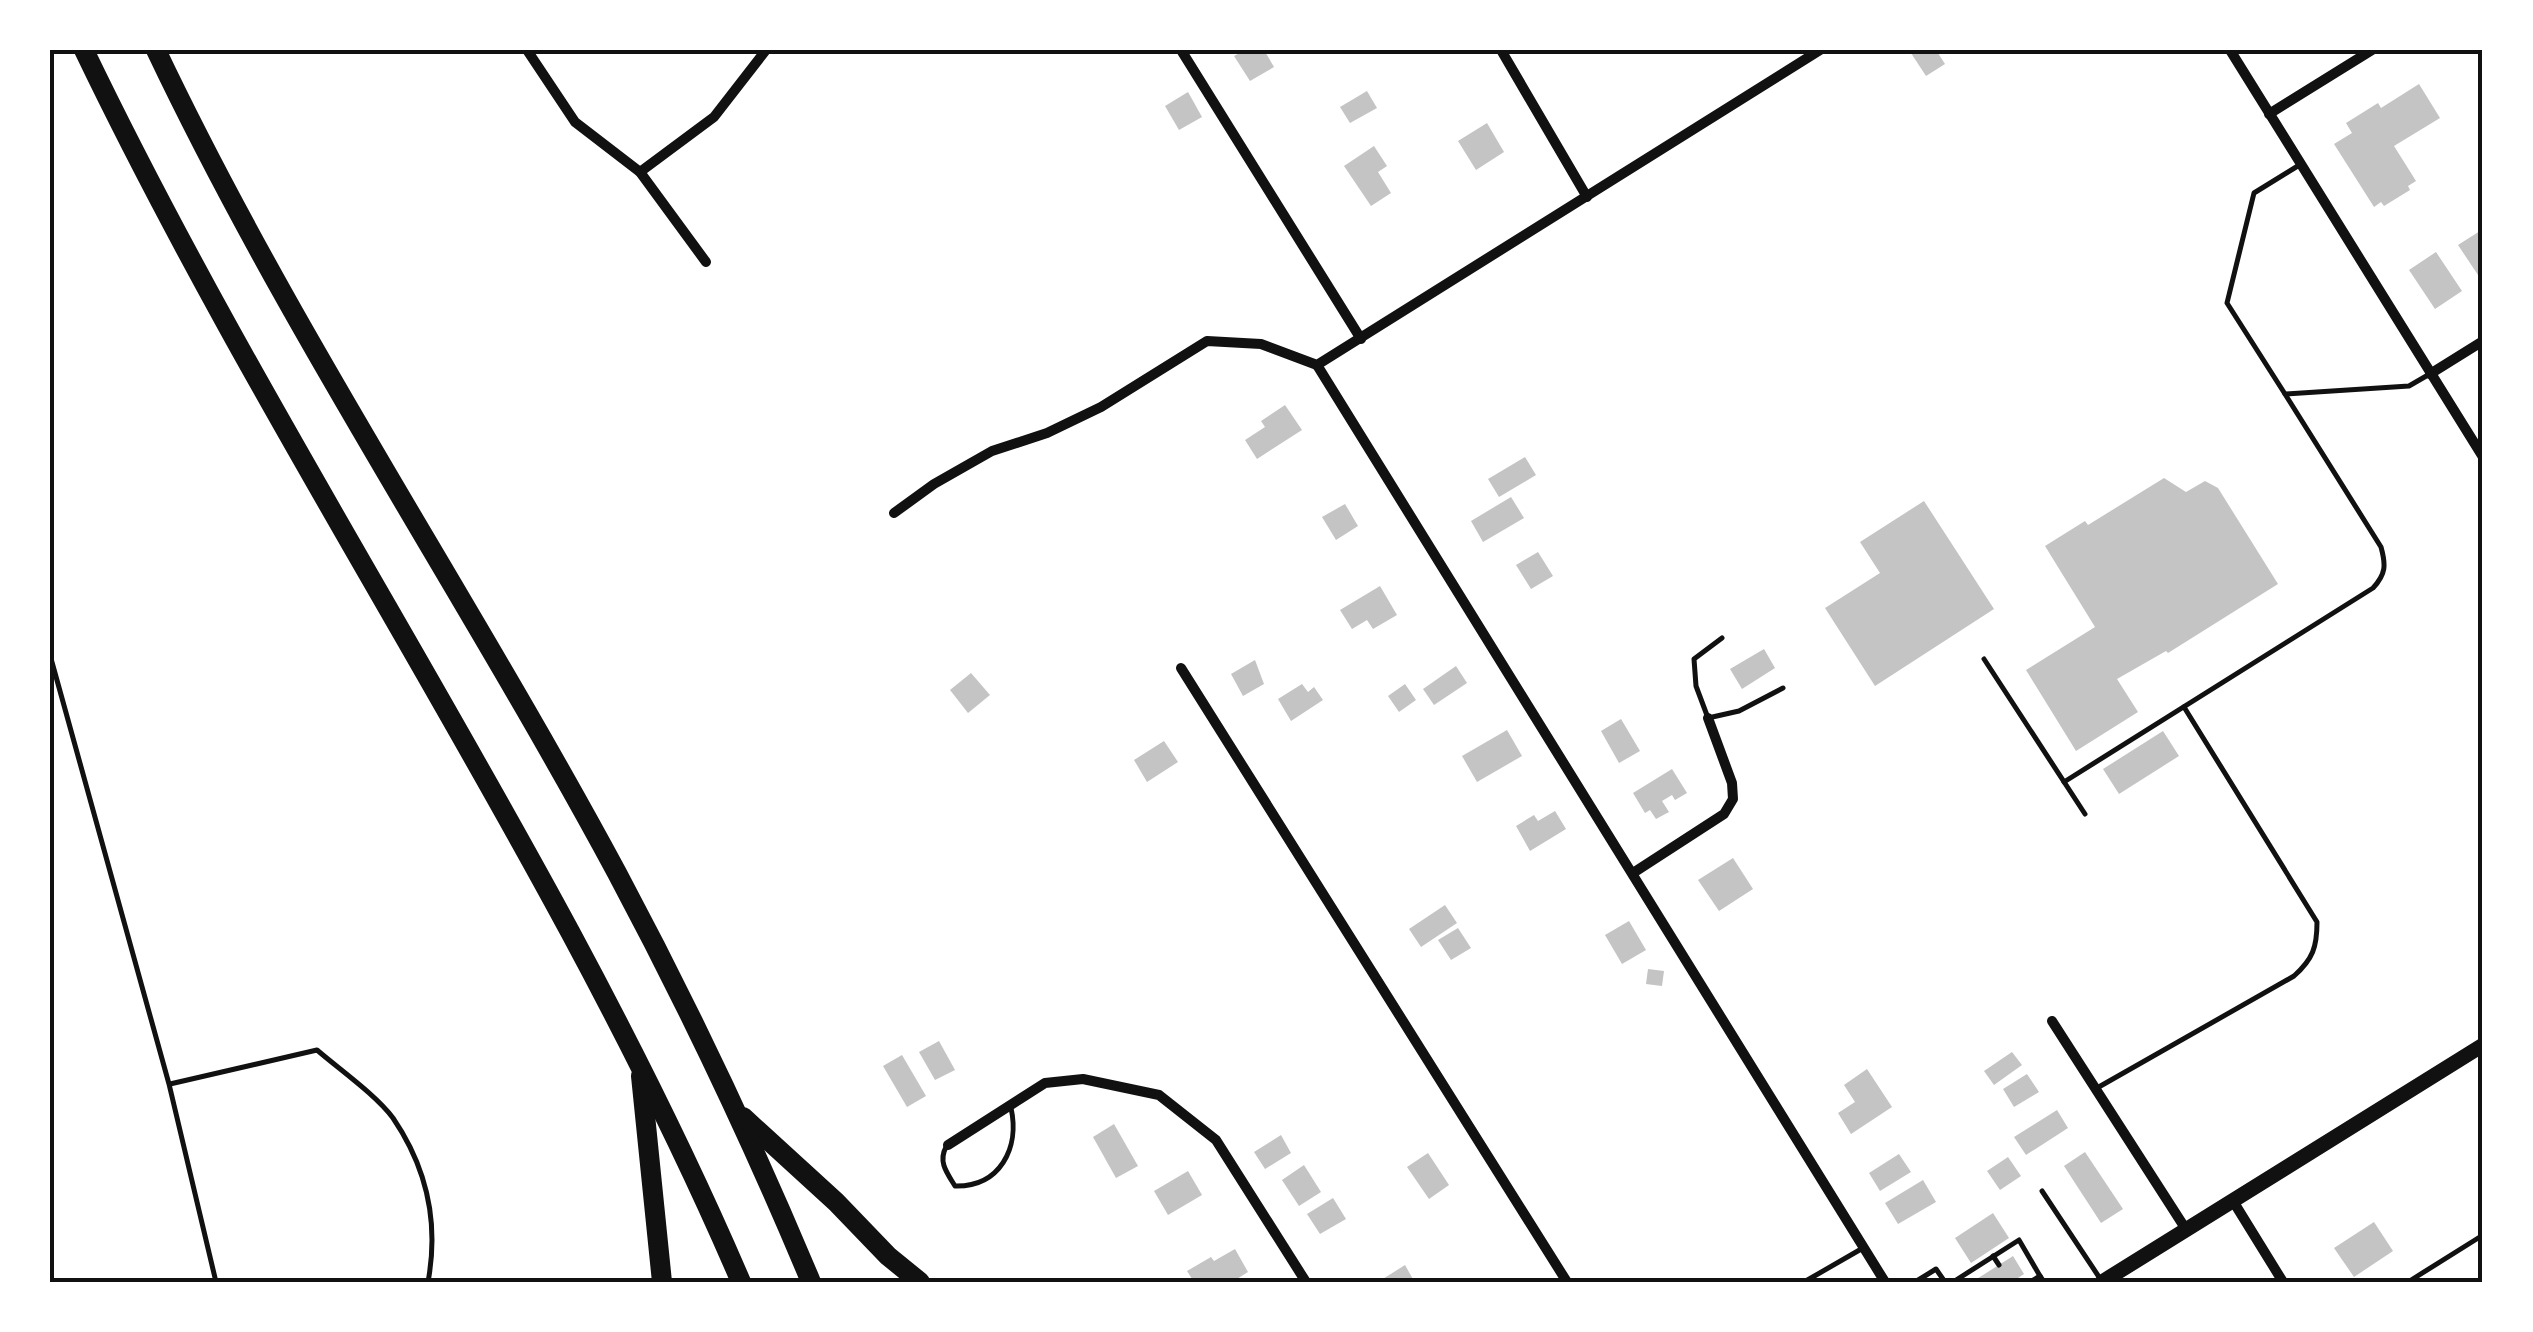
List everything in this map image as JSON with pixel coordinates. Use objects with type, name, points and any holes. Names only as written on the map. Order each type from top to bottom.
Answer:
[{"type":"highway","points":[[84,50],[135,155],[243,354],[558,906],[639,1059],[741,1282]]},
{"type":"highway","points":[[156,50],[194,131],[265,262],[616,873],[734,1109],[810,1282]]},
{"type":"highway","points":[[639,1059],[662,1282]]},
{"type":"highway","points":[[734,1109],[920,1282]]},
{"type":"main road","points":[[2102,1282],[2483,1045]]},
{"type":"street","points":[[527,50],[575,122],[640,172],[706,262]]},
{"type":"street","points":[[640,172],[714,117],[766,50]]},
{"type":"street","points":[[1181,50],[1361,338]]},
{"type":"street","points":[[1500,50],[1587,197]]},
{"type":"street","points":[[1318,365],[1820,50]]},
{"type":"street","points":[[2230,50],[2483,457]]},
{"type":"street","points":[[2269,114],[2372,50]]},
{"type":"street","points":[[894,513],[992,450],[1048,434],[1207,341],[1261,344],[1318,365],[1885,1282]]},
{"type":"street","points":[[2430,374],[2483,341]]},
{"type":"street","points":[[1181,668],[1567,1282]]},
{"type":"street","points":[[1633,873],[1724,814],[1733,798],[1726,763],[1708,718]]},
{"type":"street","points":[[2052,1021],[2186,1231]]},
{"type":"street","points":[[948,1144],[1044,1082],[1083,1079],[1159,1095],[1216,1140],[1306,1282]]},
{"type":"street","points":[[2233,1201],[2284,1282]]},
{"type":"lane","points":[[2064,782],[2373,588],[2382,578],[2386,565],[2382,547],[2227,303],[2254,193],[2300,164]]},
{"type":"lane","points":[[2285,394],[2409,386],[2430,374]]},
{"type":"lane","points":[[1722,638],[1694,658],[1696,686],[1708,718],[1739,710],[1783,688]]},
{"type":"lane","points":[[50,655],[170,1084],[216,1282]]},
{"type":"lane","points":[[1984,659],[2085,814]]},
{"type":"lane","points":[[2096,1089],[2294,976],[2310,961],[2317,943],[2317,922],[2184,707]]},
{"type":"lane","points":[[170,1084],[317,1050],[392,1116],[427,1183],[435,1248],[428,1282]]},
{"type":"lane","points":[[948,1144],[942,1154],[944,1168],[955,1186],[980,1184],[1005,1162],[1013,1144],[1015,1125],[1010,1104]]},
{"type":"lane","points":[[2042,1191],[2102,1282]]},
{"type":"lane","points":[[2408,1282],[2483,1234]]},
{"type":"lane","points":[[1954,1282],[2019,1240],[2042,1279],[2030,1282]]},
{"type":"lane","points":[[1804,1282],[1863,1248]]},
{"type":"lane","points":[[1993,1256],[1999,1265]]},
{"type":"lane","points":[[1915,1282],[1936,1269],[1944,1282]]},
{"type":"lane","points":[[1973,1270],[1978,1278]]},
{"type":"building","points":[[1245,50],[1264,50],[1274,67],[1250,81],[1234,56]]},
{"type":"building","points":[[1909,50],[1936,50],[1945,64],[1926,76]]},
{"type":"building","points":[[2419,84],[2440,118],[2394,146],[2416,181],[2408,186],[2410,190],[2384,206],[2381,202],[2374,207],[2334,144],[2352,133],[2346,123],[2378,103],[2381,108]]},
{"type":"building","points":[[1367,91],[1377,108],[1350,123],[1340,107]]},
{"type":"building","points":[[1188,92],[1202,117],[1179,130],[1165,106]]},
{"type":"building","points":[[1487,123],[1504,152],[1476,170],[1458,141]]},
{"type":"building","points":[[1374,146],[1387,166],[1378,172],[1391,193],[1371,206],[1344,166]]},
{"type":"building","points":[[2480,231],[2483,276],[2480,278],[2458,245]]},
{"type":"building","points":[[2436,252],[2462,291],[2435,309],[2409,270]]},
{"type":"building","points":[[1285,405],[1302,430],[1257,459],[1245,440],[1265,427],[1261,421]]},
{"type":"building","points":[[1525,457],[1536,475],[1499,497],[1488,479]]},
{"type":"building","points":[[2164,478],[2186,492],[2205,481],[2218,488],[2278,584],[2168,653],[2117,679],[2138,712],[2076,751],[2026,670],[2095,627],[2045,546],[2085,521],[2088,525]]},
{"type":"building","points":[[1511,497],[1524,518],[1483,542],[1471,521]]},
{"type":"building","points":[[1924,501],[1994,609],[1875,686],[1825,608],[1880,573],[1860,542]]},
{"type":"building","points":[[1345,504],[1358,526],[1336,540],[1322,517]]},
{"type":"building","points":[[1538,552],[1553,576],[1531,589],[1516,565]]},
{"type":"building","points":[[1380,586],[1397,615],[1373,629],[1367,620],[1352,629],[1340,610]]},
{"type":"building","points":[[1764,649],[1775,668],[1742,689],[1730,669]]},
{"type":"building","points":[[1255,660],[1264,684],[1243,696],[1231,674]]},
{"type":"building","points":[[1456,666],[1467,683],[1434,705],[1423,689]]},
{"type":"building","points":[[971,673],[990,695],[968,713],[950,690]]},
{"type":"building","points":[[1302,684],[1308,692],[1314,687],[1323,700],[1291,721],[1278,699]]},
{"type":"building","points":[[1405,684],[1416,700],[1399,712],[1388,696]]},
{"type":"building","points":[[1621,719],[1640,751],[1619,763],[1601,731]]},
{"type":"building","points":[[1507,730],[1522,756],[1477,782],[1462,756]]},
{"type":"building","points":[[2163,731],[2179,756],[2119,794],[2103,769]]},
{"type":"building","points":[[1164,741],[1178,762],[1147,782],[1134,760]]},
{"type":"building","points":[[1672,769],[1687,793],[1675,800],[1672,795],[1662,801],[1669,812],[1656,819],[1650,810],[1645,813],[1633,793]]},
{"type":"building","points":[[1555,811],[1566,829],[1530,851],[1516,826],[1534,815],[1538,821]]},
{"type":"building","points":[[1733,858],[1753,889],[1719,911],[1698,880]]},
{"type":"building","points":[[1445,905],[1457,923],[1421,947],[1409,929]]},
{"type":"building","points":[[1629,921],[1646,950],[1622,964],[1605,935]]},
{"type":"building","points":[[1458,928],[1471,948],[1451,960],[1438,940]]},
{"type":"building","points":[[1648,969],[1664,971],[1662,986],[1646,984]]},
{"type":"building","points":[[939,1041],[955,1070],[935,1080],[919,1052]]},
{"type":"building","points":[[2012,1052],[2022,1065],[1994,1085],[1984,1071]]},
{"type":"building","points":[[902,1055],[926,1096],[907,1107],[883,1066]]},
{"type":"building","points":[[1867,1069],[1892,1107],[1851,1134],[1838,1113],[1855,1102],[1844,1085]]},
{"type":"building","points":[[2027,1074],[2039,1092],[2014,1107],[2003,1089]]},
{"type":"building","points":[[2057,1110],[2068,1128],[2026,1155],[2014,1137]]},
{"type":"building","points":[[1114,1124],[1138,1166],[1116,1178],[1093,1137]]},
{"type":"building","points":[[1281,1135],[1291,1153],[1265,1169],[1254,1152]]},
{"type":"building","points":[[2085,1152],[2123,1209],[2101,1223],[2064,1166]]},
{"type":"building","points":[[1428,1153],[1449,1185],[1429,1199],[1407,1167]]},
{"type":"building","points":[[1899,1154],[1911,1172],[1880,1191],[1869,1173]]},
{"type":"building","points":[[2008,1157],[2021,1176],[2000,1190],[1987,1171]]},
{"type":"building","points":[[1304,1165],[1321,1192],[1299,1206],[1282,1180]]},
{"type":"building","points":[[1188,1171],[1202,1195],[1168,1215],[1154,1191]]},
{"type":"building","points":[[1923,1180],[1936,1202],[1898,1224],[1885,1203]]},
{"type":"building","points":[[1333,1198],[1346,1219],[1320,1234],[1307,1214]]},
{"type":"building","points":[[1993,1213],[2009,1238],[1971,1263],[1955,1238]]},
{"type":"building","points":[[2374,1222],[2393,1251],[2354,1277],[2334,1248]]},
{"type":"building","points":[[1235,1249],[1248,1272],[1232,1282],[1194,1282],[1187,1271],[1211,1257],[1214,1261]]},
{"type":"building","points":[[2013,1256],[2024,1274],[2012,1282],[1972,1282]]},
{"type":"building","points":[[1405,1265],[1414,1281],[1378,1282]]}]
